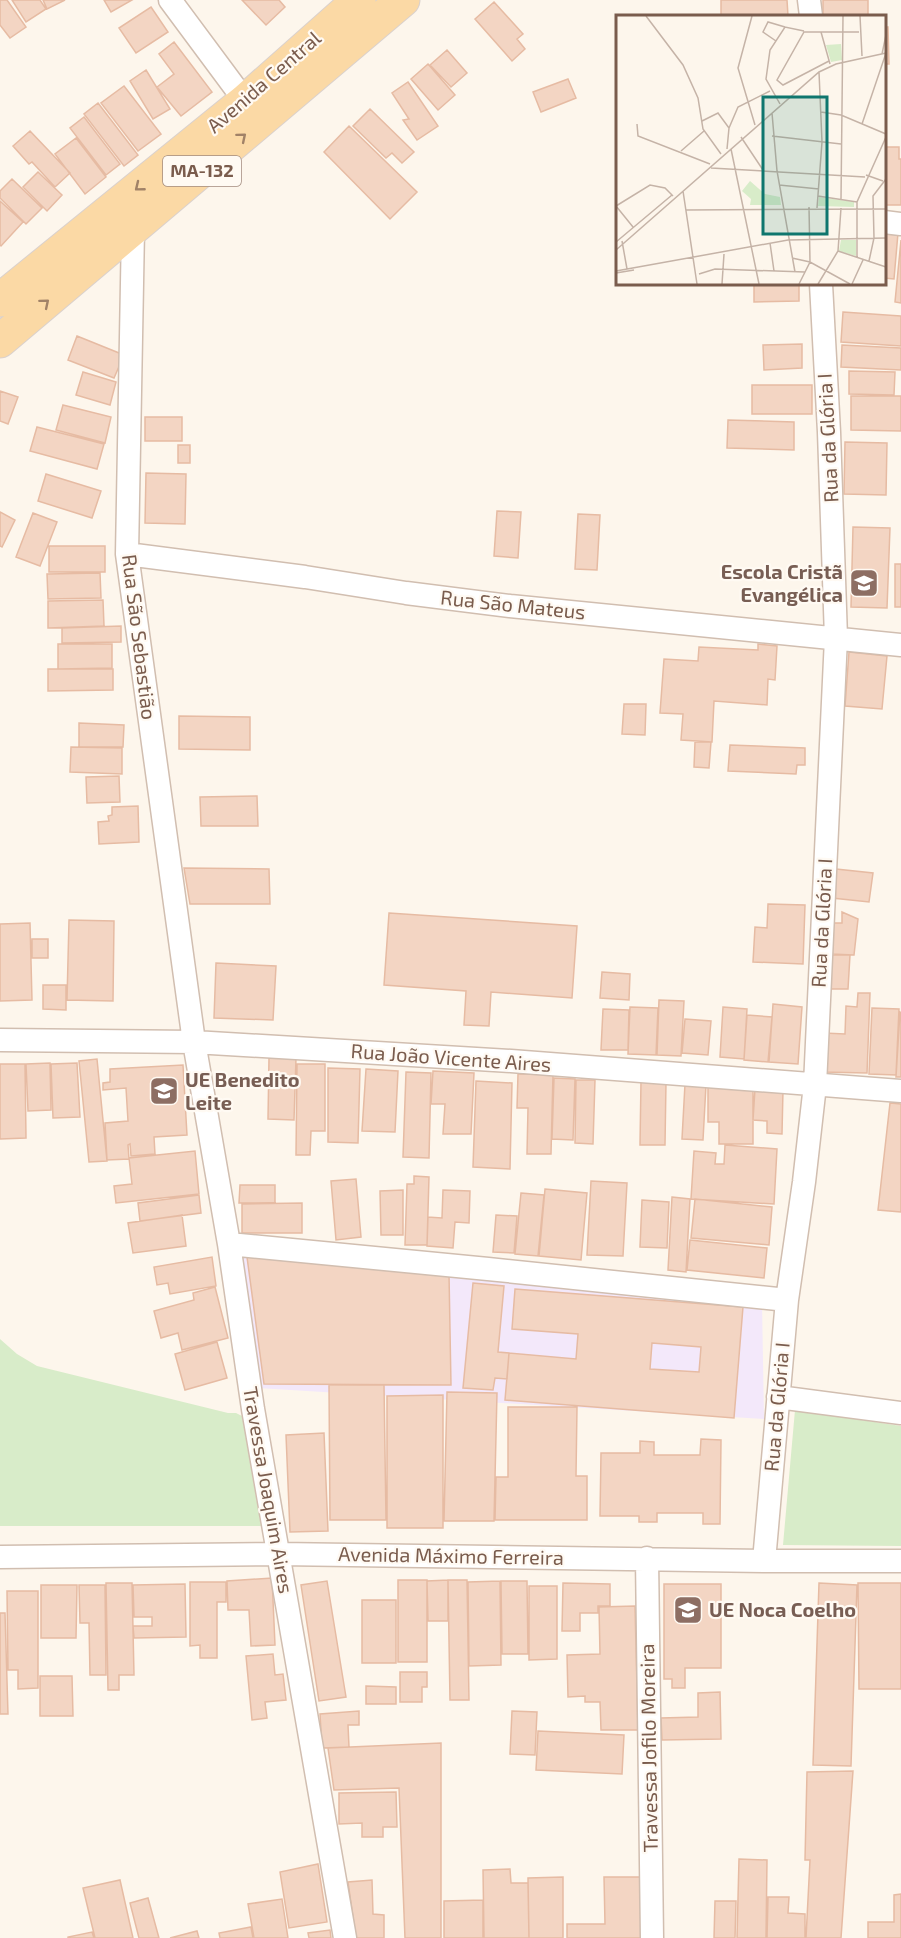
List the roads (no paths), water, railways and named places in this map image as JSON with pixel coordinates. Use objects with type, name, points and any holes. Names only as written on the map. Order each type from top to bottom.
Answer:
[{"type":"main road","name":"Avenida Central","points":[[0,300],[244,101],[359,0]]},
{"type":"main road","name":"MA-132","points":[[0,341],[403,0]]},
{"type":"street","points":[[170,0],[244,101]]},
{"type":"street","points":[[809,0],[810,15]]},
{"type":"street","points":[[886,222],[901,224]]},
{"type":"street","name":"Rua São Sebastião","points":[[133,229],[127,554],[194,1042]]},
{"type":"street","name":"Rua da Glória I","points":[[764,1561],[787,1300],[815,1085],[836,638],[821,285]]},
{"type":"street","name":"Rua São Mateus","points":[[127,554],[305,576],[406,593],[487,603],[901,645]]},
{"type":"street","name":"Rua João Vicente Aires","points":[[2,1037],[194,1042],[511,1061],[901,1091]]},
{"type":"street","name":"Travessa Joaquim Aires","points":[[194,1042],[229,1244],[253,1409],[345,1938]]},
{"type":"street","points":[[229,1244],[787,1300]]},
{"type":"street","points":[[778,1397],[901,1413]]},
{"type":"street","name":"Avenida Máximo Ferreira","points":[[0,1557],[279,1554],[901,1561]]},
{"type":"street","name":"Travessa Jofilo Moreira","points":[[647,1558],[652,1938]]},
{"type":"place","name":"Escola Cristã Evangélica","points":[[864,583]]},
{"type":"place","name":"UE Benedito Leite","points":[[164,1091]]},
{"type":"place","name":"UE Noca Coelho","points":[[688,1610]]}]
